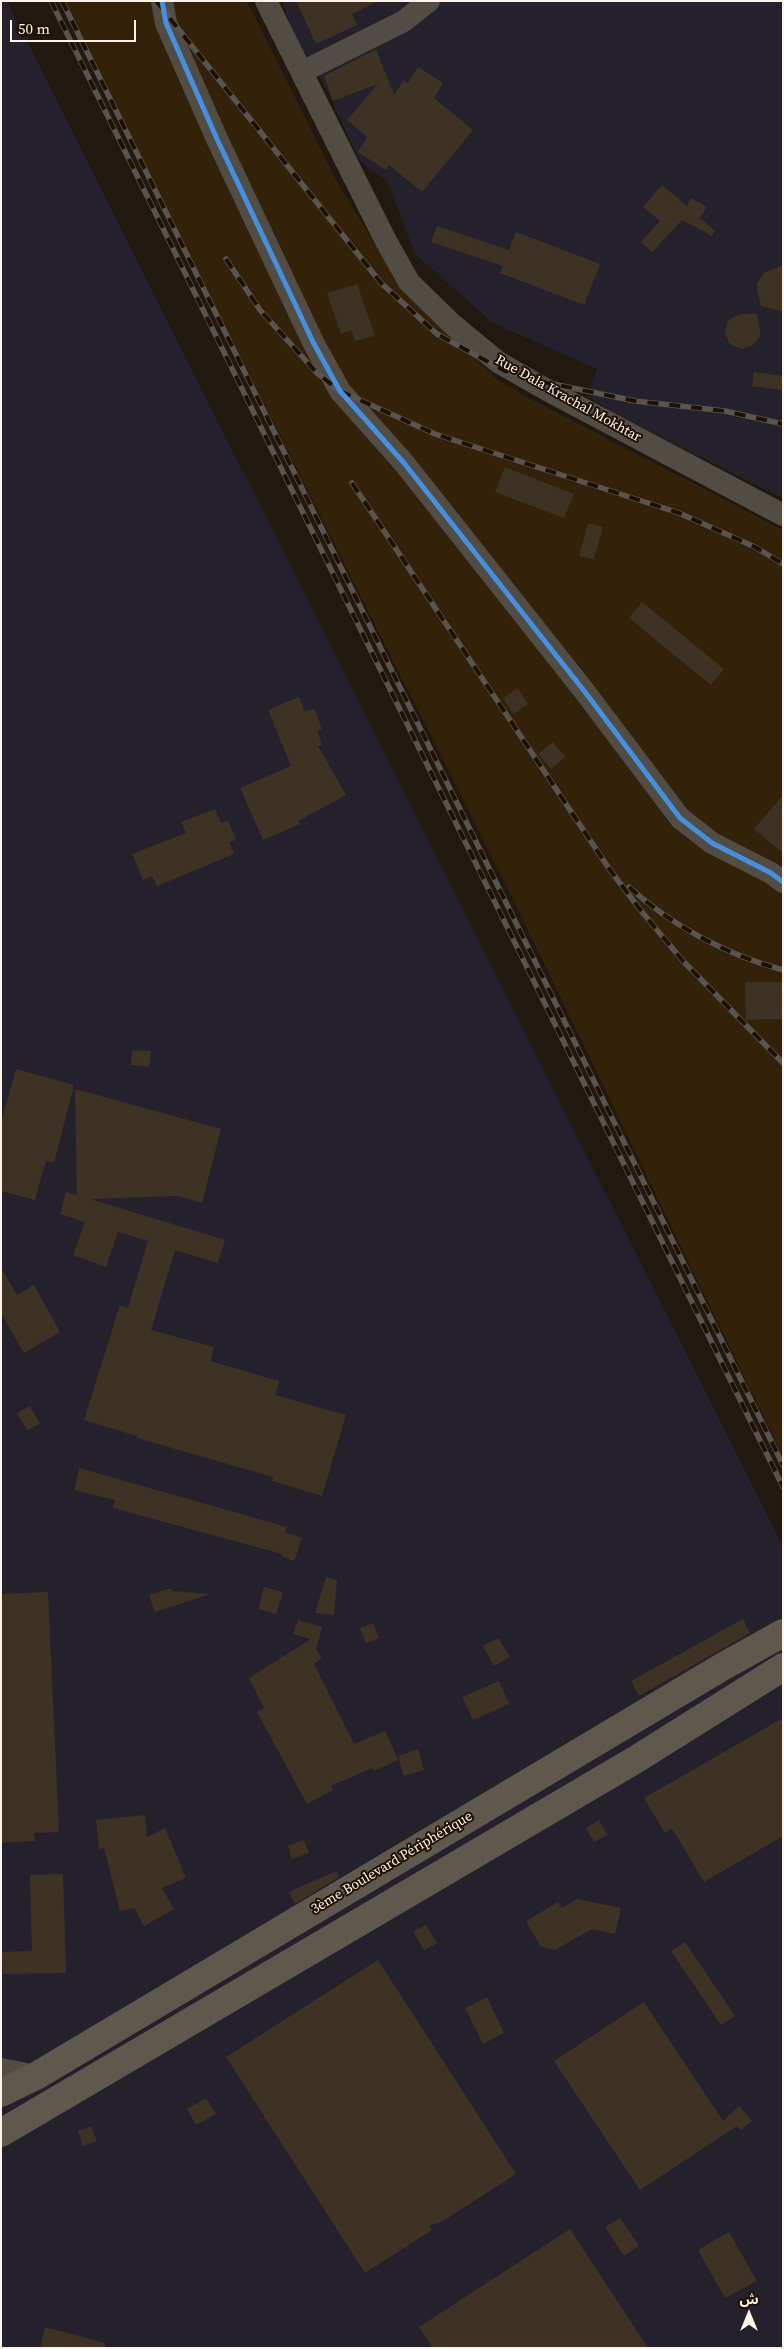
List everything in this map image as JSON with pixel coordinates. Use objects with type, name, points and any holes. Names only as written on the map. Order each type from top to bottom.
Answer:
[{"type":"highway","name":"3ème Boulevard Périphérique","points":[[1,2093],[36,2076],[616,1730],[783,1633]]},
{"type":"highway","points":[[1,2133],[635,1760],[783,1667]]},
{"type":"highway","points":[[1,2099],[36,2076]]},
{"type":"highway","points":[[1,2138],[48,2104]]},
{"type":"street","points":[[162,1],[166,23],[217,139],[312,342],[340,391],[404,463],[586,692],[680,818],[712,843],[771,873],[783,882]]},
{"type":"street","name":"Rue Dala Krachal Mokhtar","points":[[266,1],[386,241],[409,282],[452,324],[498,362],[783,515]]},
{"type":"street","points":[[302,72],[404,21],[429,1]]},
{"type":"street","points":[[1,2069],[36,2076]]},
{"type":"shaded area","points":[[1,1],[7,1],[783,1547],[783,2348],[1,2348]]},
{"type":"shaded area","points":[[62,1],[247,1],[338,184],[396,278],[494,377],[523,395],[783,530],[783,1457],[512,897]]},
{"type":"shaded area","points":[[282,1],[783,1],[783,498],[619,416],[587,396],[597,369],[493,323],[415,254],[388,182],[359,160],[316,70],[304,63]]},
{"type":"building","points":[[296,1],[377,1],[352,14],[357,25],[316,44]]},
{"type":"building","points":[[376,49],[394,95],[404,80],[408,83],[418,67],[443,83],[434,98],[473,130],[422,192],[389,165],[386,170],[358,152],[367,137],[347,120],[378,84],[333,101],[324,76]]},
{"type":"building","points":[[662,185],[687,206],[691,198],[707,207],[700,218],[715,231],[712,236],[682,220],[652,252],[641,242],[660,221],[643,207]]},
{"type":"building","points":[[437,226],[509,250],[516,232],[600,264],[584,305],[500,273],[503,266],[431,242]]},
{"type":"building","points":[[783,265],[783,312],[761,306],[757,284],[764,273]]},
{"type":"building","points":[[357,284],[375,336],[355,341],[352,330],[341,334],[327,293]]},
{"type":"building","points":[[741,314],[757,314],[760,330],[760,336],[753,345],[742,349],[731,345],[725,335],[727,323],[730,319]]},
{"type":"building","points":[[754,372],[783,376],[782,390],[752,386]]},
{"type":"building","points":[[505,467],[574,494],[564,518],[495,492]]},
{"type":"building","points":[[588,523],[603,527],[594,559],[579,556]]},
{"type":"building","points":[[642,602],[724,669],[711,685],[629,618]]},
{"type":"building","points":[[518,688],[528,704],[513,714],[503,698]]},
{"type":"building","points":[[299,697],[305,712],[314,708],[322,729],[317,731],[322,744],[318,746],[346,795],[298,821],[300,824],[263,840],[240,788],[291,766],[268,710]]},
{"type":"building","points":[[553,742],[565,757],[551,769],[538,754]]},
{"type":"building","points":[[783,795],[783,853],[754,829]]},
{"type":"building","points":[[215,809],[221,823],[228,820],[236,840],[229,842],[234,854],[157,886],[152,876],[143,880],[132,854],[186,833],[181,822]]},
{"type":"building","points":[[745,982],[783,982],[783,1019],[746,1020]]},
{"type":"building","points":[[132,1050],[151,1051],[149,1067],[131,1065]]},
{"type":"building","points":[[16,1069],[74,1085],[54,1163],[46,1161],[35,1200],[1,1191],[1,1122]]},
{"type":"building","points":[[75,1089],[221,1129],[202,1203],[177,1196],[90,1199],[225,1240],[218,1263],[175,1250],[151,1330],[214,1347],[210,1361],[279,1381],[275,1395],[346,1415],[322,1496],[272,1481],[273,1477],[137,1438],[137,1436],[84,1420],[120,1305],[128,1308],[148,1241],[118,1232],[106,1267],[73,1255],[85,1222],[60,1214],[66,1192],[77,1195]]},
{"type":"building","points":[[1,1268],[17,1295],[34,1285],[60,1332],[24,1353],[1,1313]]},
{"type":"building","points":[[30,1406],[40,1424],[27,1430],[17,1413]]},
{"type":"building","points":[[79,1468],[287,1527],[285,1532],[302,1538],[294,1561],[281,1556],[282,1554],[113,1508],[115,1500],[74,1490]]},
{"type":"building","points":[[326,1577],[337,1580],[334,1615],[315,1613]]},
{"type":"building","points":[[264,1587],[283,1592],[276,1614],[258,1609]]},
{"type":"building","points":[[171,1588],[172,1591],[210,1594],[155,1612],[149,1595]]},
{"type":"building","points":[[48,1592],[59,1832],[34,1833],[35,1841],[1,1843],[1,1594]]},
{"type":"building","points":[[743,1619],[750,1633],[639,1696],[631,1681]]},
{"type":"building","points":[[298,1620],[322,1627],[316,1649],[322,1658],[314,1664],[354,1744],[385,1731],[398,1760],[374,1771],[372,1768],[331,1786],[333,1790],[307,1804],[257,1712],[264,1708],[249,1678],[311,1639],[293,1634]]},
{"type":"building","points":[[373,1623],[379,1638],[366,1643],[360,1628]]},
{"type":"building","points":[[498,1638],[510,1657],[494,1666],[483,1646]]},
{"type":"building","points":[[499,1681],[509,1704],[473,1720],[462,1697]]},
{"type":"building","points":[[783,1718],[783,1836],[704,1882],[672,1828],[665,1833],[644,1798]]},
{"type":"building","points":[[418,1749],[424,1770],[404,1776],[398,1756]]},
{"type":"building","points":[[145,1815],[147,1837],[165,1828],[186,1878],[162,1888],[174,1909],[144,1926],[134,1908],[120,1911],[104,1848],[99,1849],[96,1820]]},
{"type":"building","points":[[599,1820],[607,1835],[594,1842],[586,1828]]},
{"type":"building","points":[[304,1840],[309,1853],[292,1859],[288,1846]]},
{"type":"building","points":[[336,1871],[339,1877],[295,1904],[289,1892]]},
{"type":"building","points":[[63,1874],[66,1973],[3,1974],[2,1952],[32,1951],[30,1875]]},
{"type":"building","points":[[577,1899],[621,1908],[615,1934],[592,1929],[555,1950],[541,1947],[526,1921],[558,1902],[562,1908]]},
{"type":"building","points":[[426,1925],[437,1943],[424,1950],[413,1932]]},
{"type":"building","points":[[685,1942],[735,2016],[721,2025],[671,1951]]},
{"type":"building","points":[[378,1960],[516,2174],[443,2221],[429,2226],[432,2230],[365,2273],[226,2057]]},
{"type":"building","points":[[487,1997],[504,2033],[483,2044],[465,2008]]},
{"type":"building","points":[[644,2002],[723,2121],[739,2106],[752,2121],[741,2130],[737,2126],[640,2190],[554,2061]]},
{"type":"building","points":[[206,2098],[216,2114],[196,2125],[187,2109]]},
{"type":"building","points":[[91,2126],[97,2141],[83,2146],[78,2131]]},
{"type":"building","points":[[620,2218],[639,2246],[624,2256],[605,2227]]},
{"type":"building","points":[[570,2229],[648,2348],[433,2348],[419,2327]]},
{"type":"building","points":[[729,2232],[757,2281],[725,2298],[698,2250]]},
{"type":"building","points":[[45,2327],[105,2343],[105,2348],[40,2348]]},
{"type":"railway","points":[[51,1],[783,1487]]},
{"type":"railway","points":[[62,1],[783,1465]]},
{"type":"railway","points":[[156,1],[381,283],[437,334],[505,371],[529,379],[635,401],[725,411],[783,424]]},
{"type":"railway","points":[[226,259],[260,310],[317,373],[340,391],[435,434],[679,513],[755,547],[783,564]]},
{"type":"railway","points":[[352,483],[610,870],[683,961],[783,1063]]},
{"type":"railway","points":[[629,887],[663,914],[701,938],[741,956],[783,970]]},
{"type":"cycle path","points":[[162,1],[166,23],[217,139],[313,342],[340,391],[404,463],[585,692],[680,818],[712,843],[771,873],[783,882]]}]
